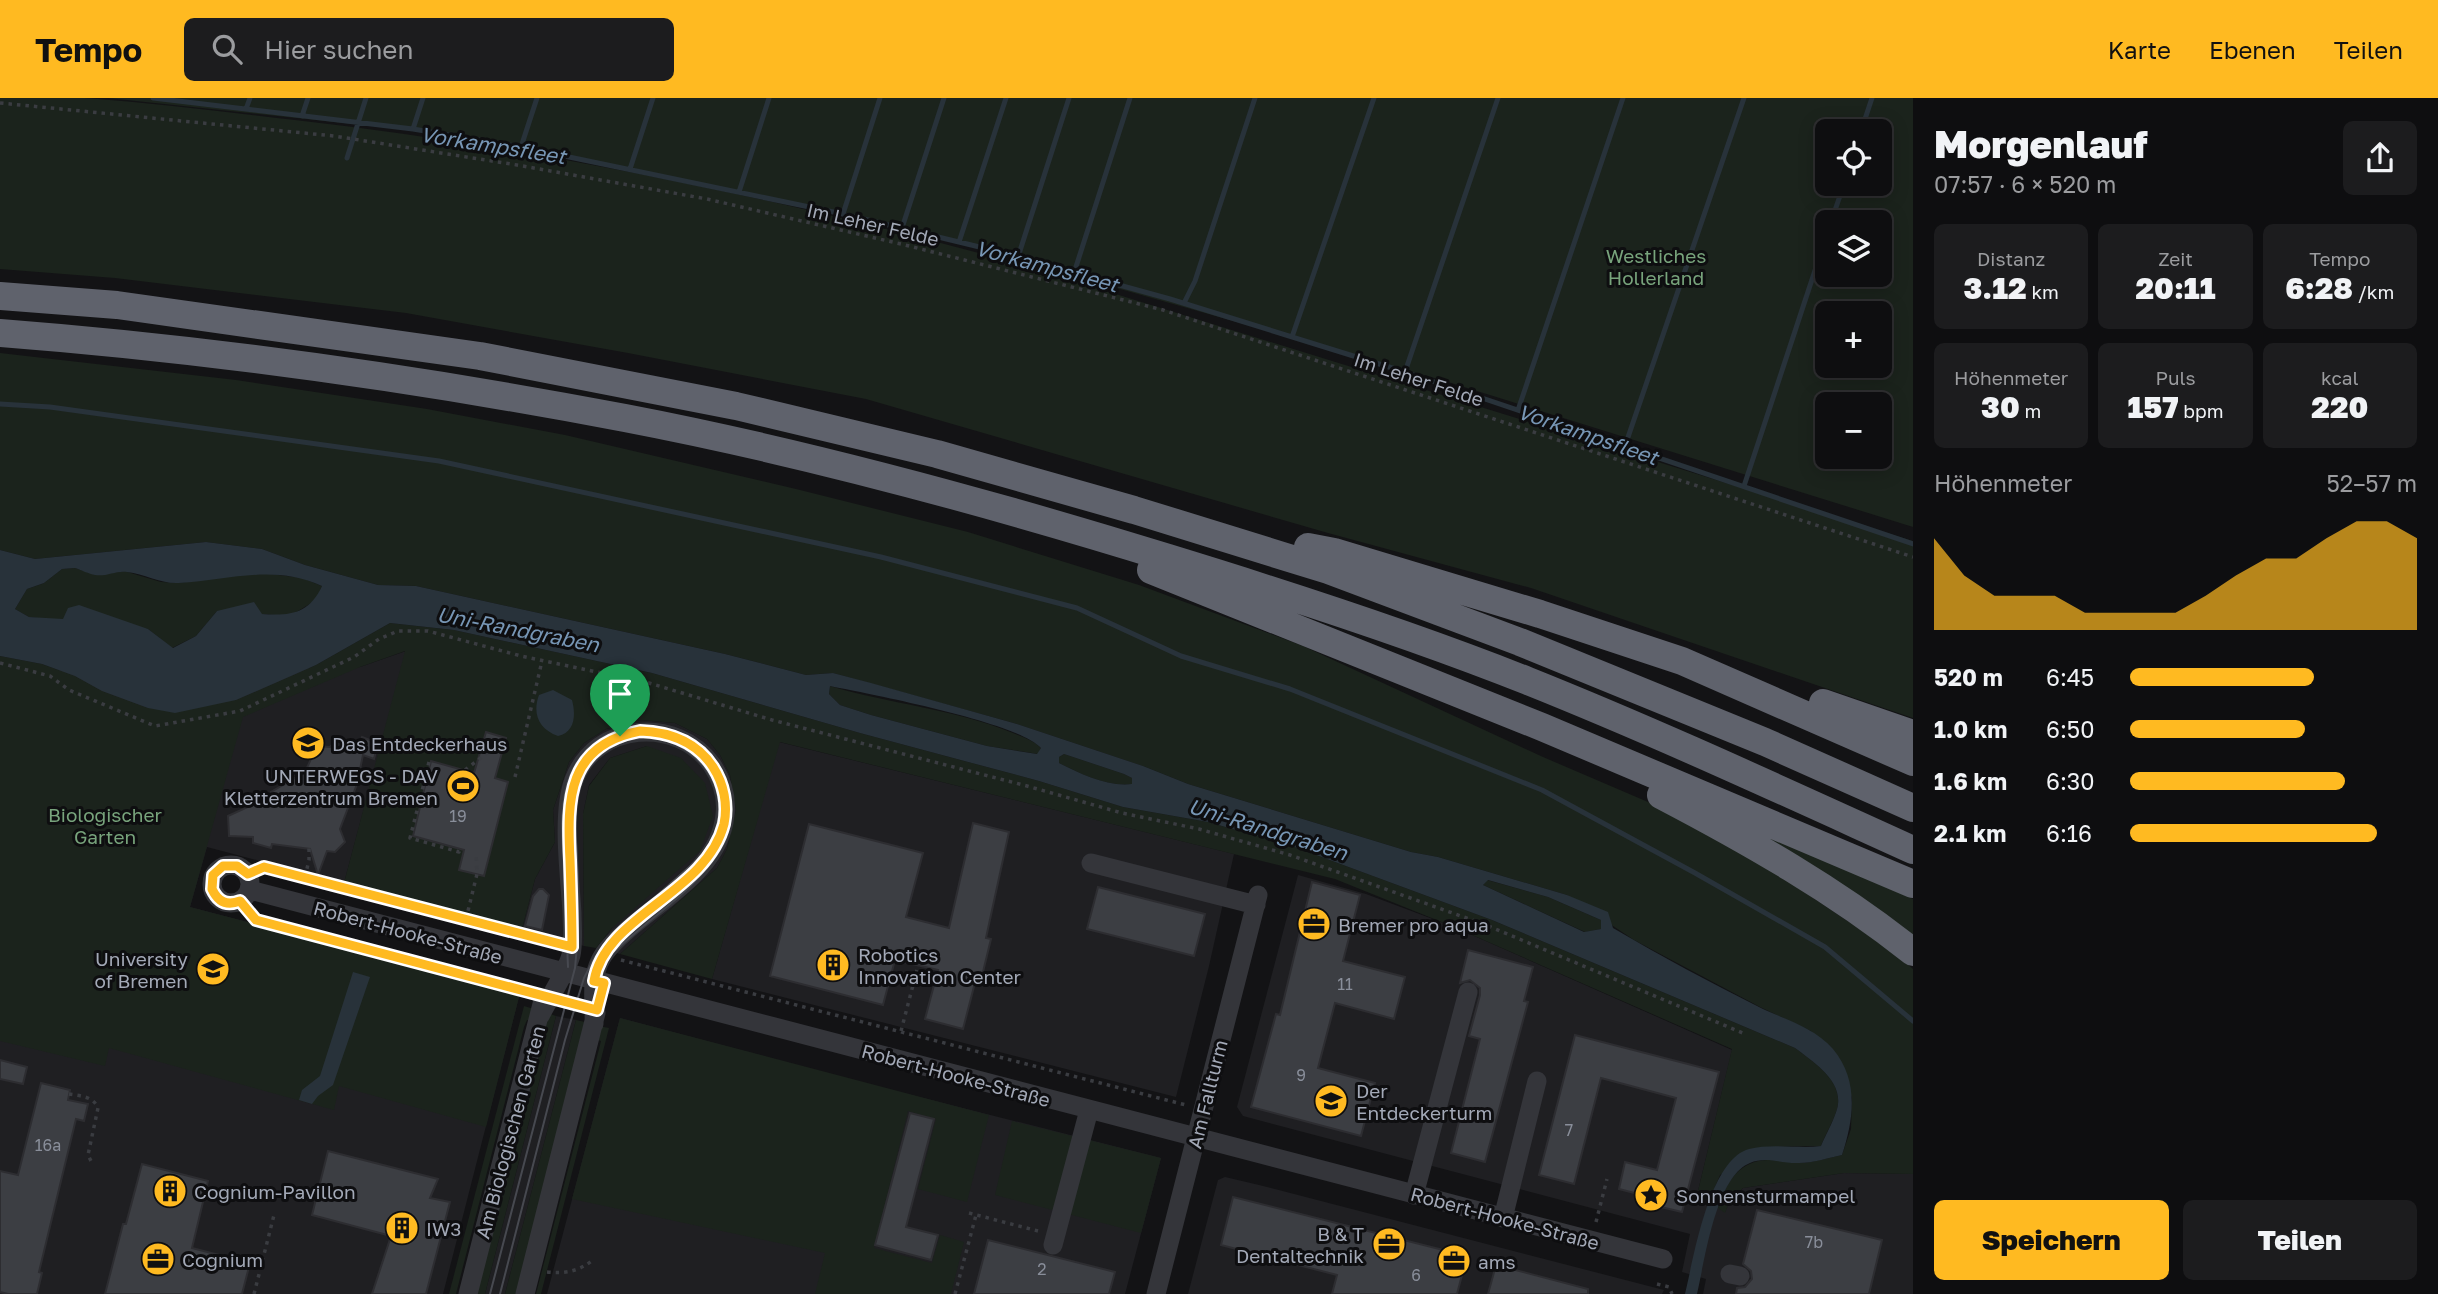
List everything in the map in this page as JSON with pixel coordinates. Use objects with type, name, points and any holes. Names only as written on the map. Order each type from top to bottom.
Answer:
[{"type":"highway","points":[[0,296],[117,305],[480,356],[671,393],[937,454],[1328,570],[1520,642],[1765,742],[1913,808]]},
{"type":"highway","points":[[0,333],[126,343],[476,391],[629,419],[802,457],[1032,516],[1260,586],[1527,681],[1748,775],[1913,850]]},
{"type":"highway","points":[[1032,516],[1068,544],[1144,568],[1542,727],[1913,884]]},
{"type":"highway","points":[[1184,526],[1334,552],[1539,614],[1682,662],[1913,762]]},
{"type":"highway","points":[[1682,662],[1749,676],[1913,734]]},
{"type":"highway","points":[[1542,727],[1556,744],[1675,802],[1806,875],[1868,917],[1913,952]]},
{"type":"street","points":[[525,1294],[594,1024],[603,955],[631,926],[697,871],[711,855],[721,835],[725,819],[721,783],[706,757],[694,746],[677,737],[640,731],[620,736],[599,747],[581,767],[569,798],[570,960],[556,971],[540,1016]]},
{"type":"street","name":"Am Fallturm","points":[[1091,863],[1257,900],[1156,1294]]},
{"type":"street","name":"Robert-Hooke-Straße","points":[[246,889],[1663,1259]]},
{"type":"street","name":"Am Biologischen Garten","points":[[468,1294],[544,995],[556,971]]},
{"type":"street","points":[[1414,1195],[1468,992]]},
{"type":"street","points":[[1503,1218],[1537,1081]]},
{"type":"street","points":[[1055,1240],[1088,1110]]},
{"type":"path","name":"Im Leher Felde","points":[[0,103],[334,136],[708,199],[914,247],[1163,310],[1913,557]]},
{"type":"path","points":[[0,663],[50,676],[69,690],[155,726],[240,711],[354,657],[379,639],[398,631],[428,631],[542,661],[649,684],[772,720],[1122,813],[1199,829],[1290,855],[1486,925],[1745,1034]]},
{"type":"path","points":[[515,777],[542,661]]},
{"type":"path","points":[[607,675],[620,736]]},
{"type":"path","points":[[464,770],[491,750]]},
{"type":"path","points":[[429,762],[410,838],[459,852],[460,849]]},
{"type":"path","points":[[305,877],[309,849]]},
{"type":"path","points":[[466,919],[477,874],[476,853]]},
{"type":"path","points":[[544,995],[256,920],[246,889],[264,867],[572,947]]},
{"type":"path","points":[[603,955],[1203,1109]]},
{"type":"path","points":[[901,1032],[918,966]]},
{"type":"path","points":[[69,1094],[96,1101],[98,1108],[88,1155],[91,1161]]},
{"type":"path","points":[[1590,1241],[1607,1179]]},
{"type":"path","points":[[969,1213],[1055,1240]]},
{"type":"path","points":[[955,1294],[976,1214]]},
{"type":"path","points":[[254,1294],[274,1215]]},
{"type":"path","points":[[531,1270],[563,1274],[582,1268],[593,1260]]},
{"type":"path","points":[[1657,1284],[1669,1287],[1672,1294]]},
{"type":"shaded area","name":"University of Bremen","points":[[406,651],[344,883],[207,847],[190,907],[520,993],[443,1294],[0,1294],[0,671],[360,667]]},
{"type":"shaded area","points":[[641,720],[675,723],[707,739],[720,755],[730,775],[736,810],[727,849],[717,868],[620,954],[596,948],[612,928],[647,746],[610,758],[589,785],[583,814],[584,946],[522,929],[535,879],[555,842],[553,810],[569,762],[584,743],[606,729]]},
{"type":"shaded area","points":[[779,742],[1234,854],[1176,1097],[712,979]]},
{"type":"shaded area","points":[[1298,875],[1366,894],[1454,927],[1732,1050],[1698,1191],[1725,1212],[1730,1200],[1743,1188],[1844,1173],[1913,1174],[1913,1294],[1703,1294],[1706,1279],[1682,1272],[1690,1234],[1243,1116],[1237,1107]]},
{"type":"shaded area","points":[[556,1016],[576,1020],[505,1294],[485,1294]]},
{"type":"shaded area","points":[[620,1018],[1161,1158],[1125,1294],[547,1294]]},
{"type":"shaded area","points":[[1225,1177],[1664,1290],[1662,1294],[1188,1294],[1218,1180]]},
{"type":"green space","points":[[0,98],[111,100],[386,132],[569,160],[750,197],[1019,264],[1913,541],[1913,718],[1531,588],[1328,533],[866,399],[406,313],[115,278],[0,269]]},
{"type":"green space","name":"Westliches Hollerland","points":[[108,98],[1913,98],[1913,527],[1445,381],[926,234],[517,144],[457,135]]},
{"type":"green space","points":[[0,353],[236,380],[427,409],[565,435],[968,532],[1139,585],[1303,646],[1543,757],[1655,805],[1776,873],[1889,949],[1913,969],[1913,1174],[1844,1173],[1743,1188],[1730,1200],[1725,1213],[1718,1208],[1730,1181],[1751,1163],[1770,1160],[1803,1163],[1842,1155],[1851,1129],[1852,1097],[1811,1031],[1634,940],[1567,895],[1438,857],[1411,852],[1188,784],[1017,724],[833,673],[806,675],[725,654],[416,586],[378,585],[305,565],[262,549],[206,542],[35,559],[0,550]]},
{"type":"green space","points":[[75,568],[96,575],[124,571],[161,582],[179,583],[240,574],[271,574],[302,578],[322,586],[316,600],[290,616],[217,611],[196,636],[172,648],[148,629],[29,617],[15,609],[27,589],[44,583],[62,569]]},
{"type":"green space","name":"Biologischer Garten","points":[[390,623],[454,630],[652,673],[1123,807],[1208,822],[1289,845],[1492,920],[1795,1048],[1817,1065],[1835,1087],[1838,1104],[1835,1114],[1821,1146],[1765,1147],[1720,1175],[1709,1201],[1698,1191],[1732,1049],[1454,927],[1335,879],[780,742],[712,979],[620,954],[717,868],[727,849],[736,810],[730,775],[720,755],[707,739],[675,723],[641,720],[606,729],[584,743],[569,762],[553,810],[555,842],[535,879],[522,929],[344,883],[405,651],[360,667],[243,717],[190,907],[520,993],[486,1127],[339,1086],[334,1110],[109,1048],[105,1066],[0,1041],[0,656],[42,664],[148,708],[236,700],[316,665]]},
{"type":"green space","points":[[830,686],[968,718],[1013,733],[1041,748],[1038,754],[987,746],[871,715],[840,705],[829,694]]},
{"type":"green space","points":[[647,746],[681,758],[705,783],[713,816],[700,851],[612,928],[596,948],[584,946],[583,814],[589,786],[610,758]]},
{"type":"green space","points":[[1064,754],[1124,774],[1132,778],[1132,784],[1113,784],[1094,779],[1059,763],[1059,757]]},
{"type":"green space","points":[[1692,800],[1913,899],[1913,940]]},
{"type":"green space","points":[[1487,880],[1548,897],[1601,920],[1601,929],[1585,932],[1483,885]]},
{"type":"green space","points":[[524,1006],[534,1009],[531,1021],[527,1020],[524,1027],[456,1294],[449,1294]]},
{"type":"green space","points":[[547,1013],[556,1016],[485,1294],[474,1294]]},
{"type":"green space","points":[[620,1018],[989,1115],[967,1202],[918,1189],[936,1119],[908,1111],[874,1248],[932,1263],[940,1235],[964,1242],[951,1294],[815,1294],[825,1253],[572,1199]]},
{"type":"green space","points":[[576,1020],[585,1022],[516,1294],[505,1294]]},
{"type":"green space","points":[[599,1026],[609,1028],[541,1294],[536,1294],[601,1041],[595,1039]]},
{"type":"green space","points":[[1012,1121],[1161,1158],[1141,1233],[995,1195]]},
{"type":"water","name":"Uni-Randgraben","points":[[206,542],[262,549],[305,565],[378,585],[416,586],[725,654],[806,675],[833,673],[1017,724],[1188,784],[1411,852],[1438,857],[1567,895],[1608,912],[1613,928],[1649,949],[1740,998],[1808,1029],[1825,1041],[1841,1061],[1847,1074],[1852,1100],[1842,1155],[1804,1163],[1756,1161],[1738,1171],[1720,1201],[1697,1294],[1685,1294],[1705,1212],[1723,1171],[1735,1157],[1758,1147],[1821,1146],[1831,1125],[1838,1104],[1835,1087],[1817,1065],[1795,1048],[1492,920],[1289,845],[1208,822],[1123,807],[652,673],[454,630],[390,623],[316,665],[236,700],[175,713],[148,708],[42,664],[0,656],[0,550],[35,559]],"holes":[[[75,568],[99,575],[127,572],[172,583],[251,575],[286,576],[322,586],[305,608],[290,613],[262,614],[254,602],[217,611],[196,636],[173,648],[148,629],[79,605],[68,608],[63,619],[29,617],[15,609],[27,589],[44,583],[62,569]],[[830,686],[942,710],[1004,728],[1027,738],[1041,748],[1037,754],[987,746],[840,705],[829,694]],[[1064,754],[1124,774],[1132,778],[1132,784],[1114,784],[1095,779],[1059,763],[1059,757]],[[1488,880],[1548,897],[1601,920],[1601,929],[1584,932],[1483,885]]]},
{"type":"water","points":[[553,690],[572,700],[574,711],[571,727],[558,736],[542,725],[536,708],[539,695]]},
{"type":"water","points":[[353,972],[370,977],[333,1085],[312,1104],[299,1100],[302,1090],[320,1076]]},
{"type":"building","name":"UNTERWEGS - DAV Kletterzentrum Bremen","points":[[486,732],[506,738],[495,778],[508,782],[484,876],[459,870],[464,850],[413,836],[431,761],[474,773]]},
{"type":"building","points":[[362,737],[378,743],[374,759],[363,755],[357,784],[340,829],[345,842],[335,852],[327,851],[318,875],[310,849],[272,844],[271,848],[253,843],[253,837],[229,836],[228,816],[272,796],[271,792],[305,772],[317,746],[330,747],[338,738],[360,745]]},
{"type":"building","points":[[973,823],[1009,832],[986,938],[991,939],[982,976],[977,975],[963,1029],[925,1019],[938,970],[895,960],[883,1005],[770,976],[809,824],[923,853],[906,917],[949,928]]},
{"type":"building","points":[[1312,882],[1360,895],[1343,961],[1405,977],[1394,1019],[1335,1003],[1318,1068],[1375,1083],[1361,1136],[1251,1107],[1276,1014],[1280,1015]]},
{"type":"building","points":[[1098,887],[1205,914],[1194,956],[1087,929]]},
{"type":"building","points":[[539,889],[549,895],[542,930],[525,926],[533,896]]},
{"type":"building","points":[[1468,950],[1533,967],[1524,1001],[1528,1002],[1485,1162],[1451,1153],[1480,1039],[1469,1036],[1480,988],[1470,980],[1460,983]]},
{"type":"building","points":[[1575,1035],[1719,1072],[1682,1212],[1648,1204],[1650,1197],[1619,1189],[1625,1162],[1657,1170],[1676,1098],[1601,1078],[1574,1184],[1539,1175]]},
{"type":"building","points":[[0,1060],[27,1067],[23,1084],[0,1079]]},
{"type":"building","points":[[41,1083],[70,1090],[68,1100],[88,1104],[84,1121],[76,1119],[39,1272],[42,1273],[37,1294],[8,1294],[0,1292],[0,1171],[18,1175]]},
{"type":"building","points":[[910,1113],[934,1119],[906,1227],[938,1235],[931,1260],[875,1245]]},
{"type":"building","name":"IW3","points":[[328,1151],[438,1179],[430,1198],[450,1202],[426,1294],[372,1294],[391,1236],[312,1215]]},
{"type":"building","name":"Cognium","points":[[142,1164],[208,1181],[192,1248],[250,1263],[242,1294],[105,1294]]},
{"type":"building","points":[[1233,1197],[1467,1256],[1457,1294],[1332,1294],[1337,1275],[1221,1245]]},
{"type":"building","points":[[1757,1210],[1882,1240],[1869,1294],[1736,1294],[1737,1288],[1745,1287],[1752,1279],[1751,1271],[1743,1264]]},
{"type":"building","points":[[988,1240],[1115,1272],[1109,1294],[974,1294]]},
{"type":"building","points":[[1496,1265],[1588,1289],[1588,1294],[1488,1294]]},
{"type":"waterway","name":"Vorkampsfleet","points":[[153,98],[413,129],[521,147],[843,214],[992,250],[1170,299],[1405,372],[1913,544]]},
{"type":"waterway","points":[[246,109],[250,98]]},
{"type":"waterway","points":[[302,116],[308,98]]},
{"type":"waterway","points":[[347,158],[366,98]]},
{"type":"waterway","points":[[413,129],[423,98]]},
{"type":"waterway","points":[[521,147],[537,98]]},
{"type":"waterway","points":[[630,169],[653,98]]},
{"type":"waterway","points":[[739,192],[769,98]]},
{"type":"waterway","points":[[843,214],[880,98]]},
{"type":"waterway","points":[[902,228],[944,98]]},
{"type":"waterway","points":[[959,242],[1006,98]]},
{"type":"waterway","points":[[1018,257],[1069,98]]},
{"type":"waterway","points":[[1074,273],[1130,98]]},
{"type":"waterway","points":[[1184,303],[1195,281],[1255,98]]},
{"type":"waterway","points":[[1292,337],[1374,98]]},
{"type":"waterway","points":[[1405,372],[1498,98]]},
{"type":"waterway","points":[[1518,410],[1623,98]]},
{"type":"waterway","points":[[1625,446],[1744,98]]},
{"type":"waterway","points":[[1865,119],[1872,98]]},
{"type":"waterway","points":[[1835,210],[1840,196]]},
{"type":"waterway","points":[[1744,486],[1815,270]]},
{"type":"waterway","points":[[0,404],[50,407],[439,461],[881,557],[1077,608],[1181,656],[1290,689],[1542,790],[1825,947],[1913,1021]]},
{"type":"tram line","points":[[568,967],[562,824],[570,776],[585,752],[605,736],[628,728],[653,726],[677,732],[699,744],[717,763],[731,801],[730,822],[725,841],[700,876],[597,969]]},
{"type":"tram line","points":[[490,1294],[575,968],[578,912],[575,817],[580,787],[592,764],[607,750],[628,740],[649,738],[670,742],[689,752],[704,766],[714,784],[719,806],[715,833],[697,860],[617,931],[595,957],[584,978],[565,1040],[500,1294]]},
{"type":"place","name":"Das Entdeckerhaus","points":[[308,743]]},
{"type":"place","name":"UNTERWEGS - DAV Kletterzentrum Bremen","points":[[463,786]]},
{"type":"place","name":"Bremer pro aqua","points":[[1314,924]]},
{"type":"place","name":"Robotics Innovation Center","points":[[833,965]]},
{"type":"place","name":"University of Bremen","points":[[213,969]]},
{"type":"place","name":"Der Entdeckerturm","points":[[1331,1101]]},
{"type":"place","name":"Cognium-Pavillon","points":[[170,1191]]},
{"type":"place","name":"Sonnensturmampel","points":[[1651,1195]]},
{"type":"place","name":"IW3","points":[[402,1228]]},
{"type":"place","name":"B & T Dentaltechnik","points":[[1389,1244]]},
{"type":"place","name":"Cognium","points":[[158,1259]]},
{"type":"place","name":"ams","points":[[1454,1261]]},
{"type":"route","points":[[640,731],[657,732],[670,734],[694,746],[715,770],[721,783],[726,808],[721,835],[711,855],[697,871],[631,926],[603,955],[594,981],[604,983],[597,1010],[256,920],[240,901],[226,903],[215,896],[212,889],[213,875],[223,866],[237,866],[248,874],[264,867],[572,947],[569,798],[574,780],[589,757],[599,747],[620,736],[640,731]]}]
